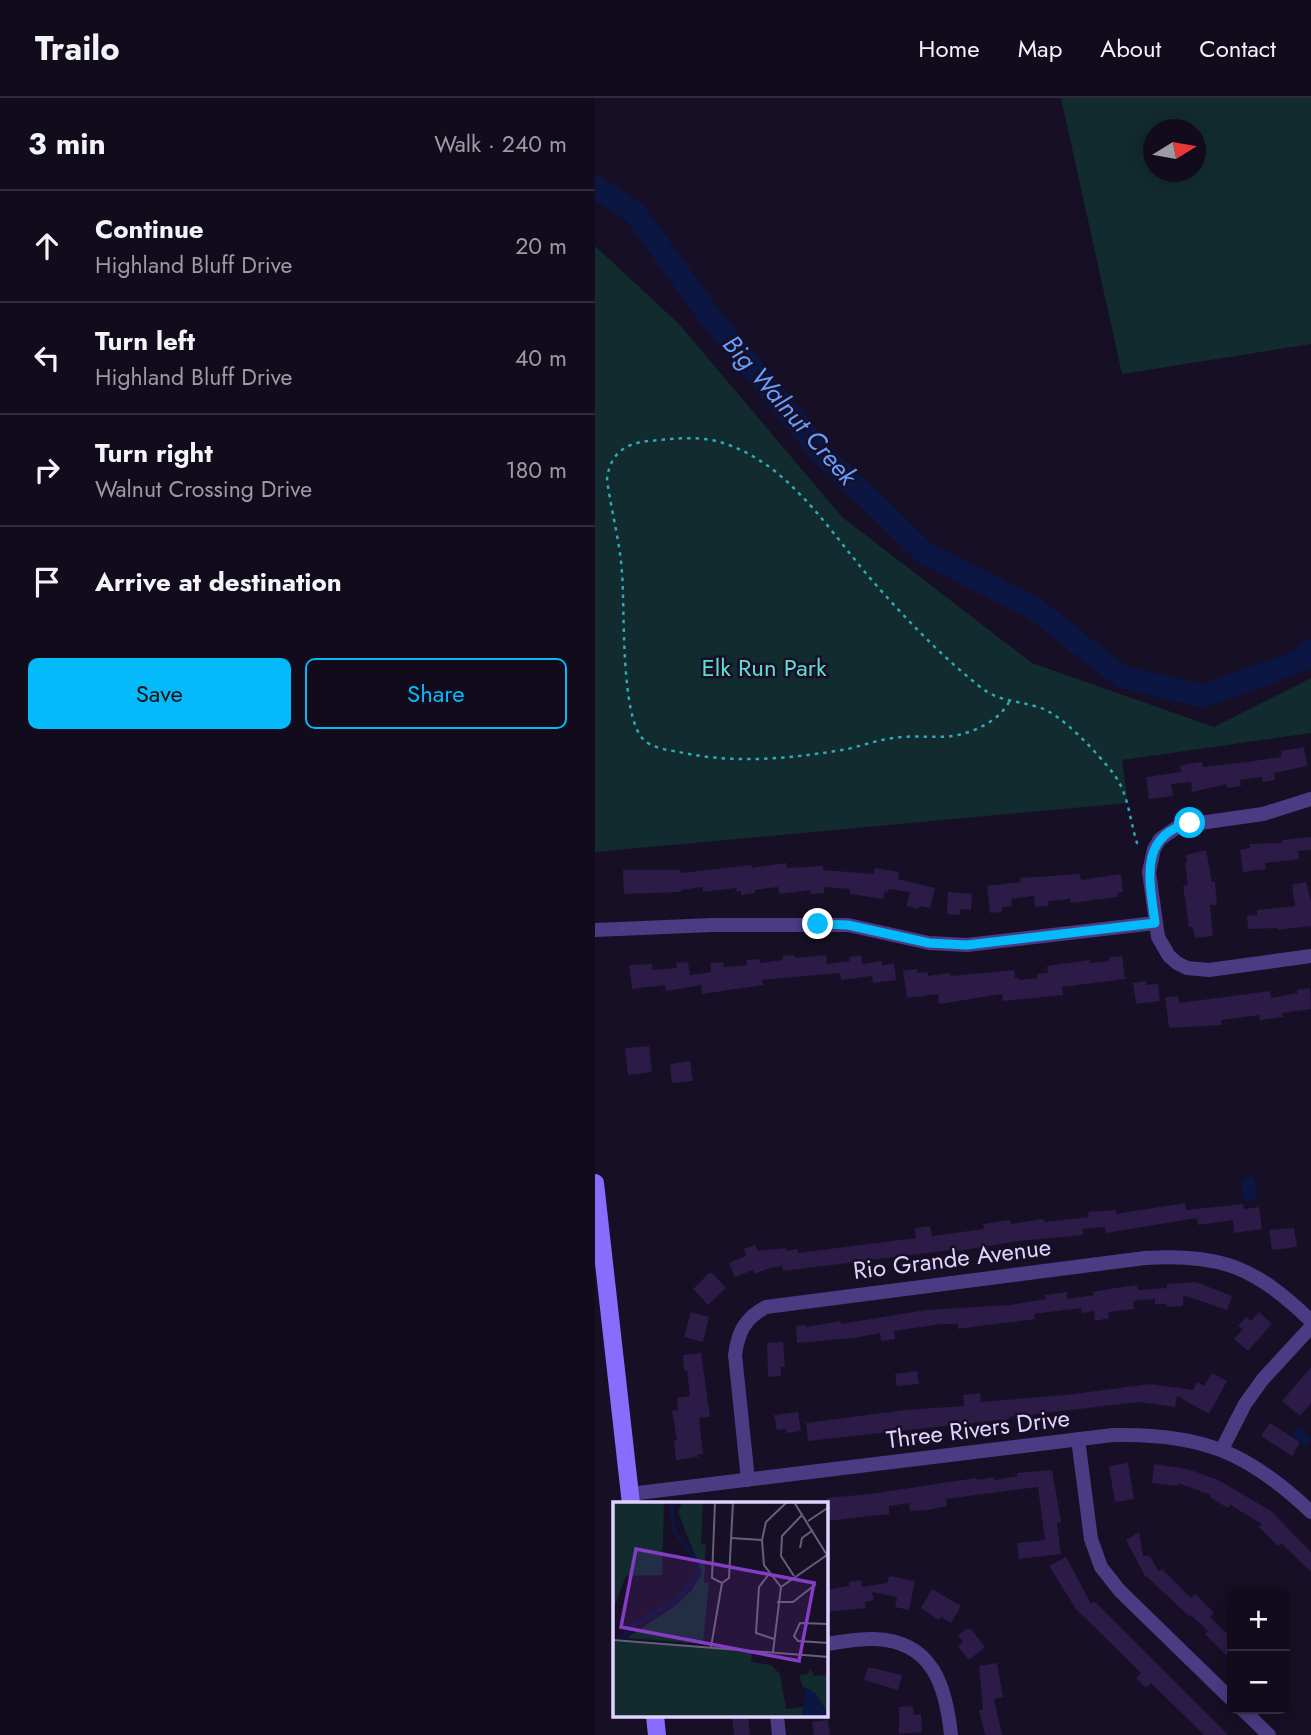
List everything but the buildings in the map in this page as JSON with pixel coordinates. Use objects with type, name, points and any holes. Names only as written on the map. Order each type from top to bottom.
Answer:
[{"type":"main road","points":[[595,1183],[631,1499]]},
{"type":"street","points":[[1311,799],[1263,814],[1179,826],[1160,839],[1154,849],[1149,872],[1158,937],[1169,956],[1187,968],[1209,970],[1311,956]]},
{"type":"street","points":[[595,930],[712,925],[848,925],[929,943],[967,945],[1155,923]]},
{"type":"street","name":"Rio Grande Avenue","points":[[748,1480],[737,1343],[740,1331],[747,1321],[766,1307],[1145,1258],[1181,1256],[1224,1263],[1257,1276],[1285,1295],[1311,1321]]},
{"type":"street","points":[[1222,1449],[1245,1404],[1263,1379],[1311,1327]]},
{"type":"street","name":"Three Rivers Drive","points":[[631,1499],[748,1480],[1078,1439],[1142,1434],[1190,1440],[1222,1449],[1261,1469],[1311,1512]]},
{"type":"street","points":[[1078,1439],[1091,1539],[1101,1567],[1120,1591],[1227,1695]]},
{"type":"street","points":[[828,1644],[885,1640],[898,1643],[919,1655],[937,1675],[942,1686],[951,1735]]},
{"type":"street","points":[[1247,1714],[1269,1735]]},
{"type":"path","points":[[1009,702],[990,722],[961,735],[894,738],[843,750],[727,760],[706,758],[652,745],[644,740],[638,731],[626,672],[622,573],[607,479],[614,456],[622,448],[639,442],[696,439],[722,442],[778,472],[913,624],[981,688],[1001,700],[1039,707],[1070,728],[1122,786],[1137,843],[1154,849]]},
{"type":"green space","points":[[1061,98],[1311,98],[1311,344],[1122,374]]},
{"type":"green space","name":"Elk Run Park","points":[[595,246],[679,324],[842,517],[1032,663],[1214,727],[1311,678],[1311,733],[1122,760],[1128,803],[595,852]]},
{"type":"shaded area","points":[[1254,1177],[1257,1200],[1244,1201],[1242,1178]]},
{"type":"shaded area","points":[[1299,1426],[1311,1438],[1306,1447],[1292,1434]]},
{"type":"waterway","name":"Big Walnut Creek","points":[[595,187],[635,213],[709,315],[823,455],[924,552],[1035,609],[1122,677],[1203,696],[1303,660],[1311,650]]},
{"type":"route","points":[[818,924],[848,925],[929,943],[967,945],[1155,923],[1149,872],[1154,849],[1169,831],[1190,823]]}]
